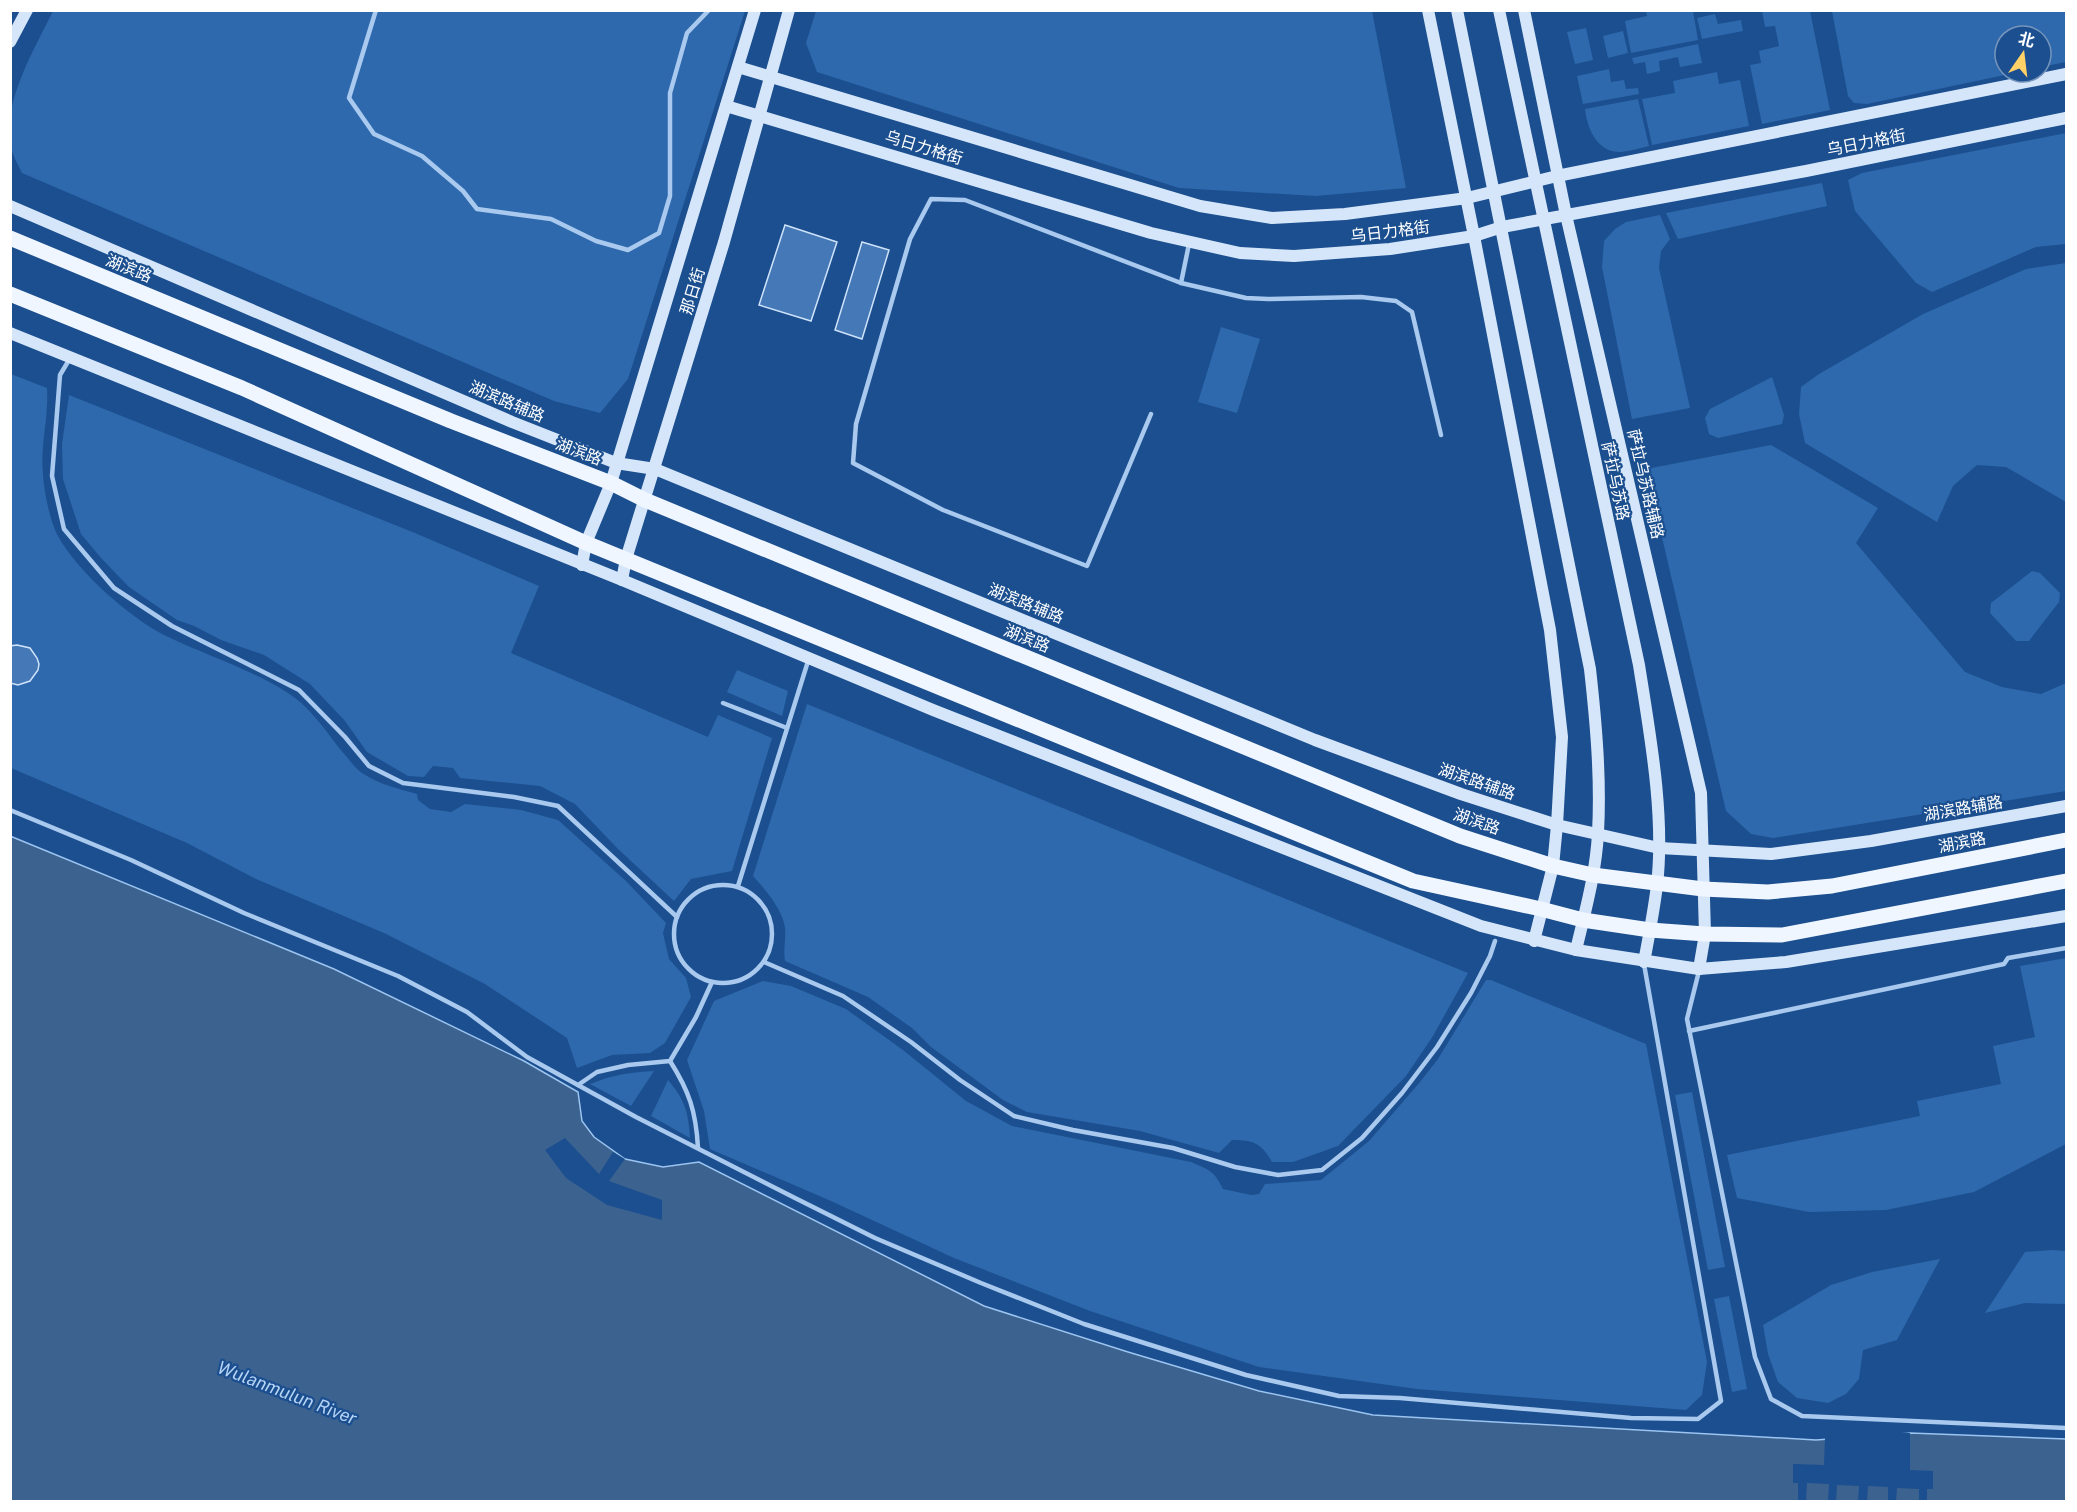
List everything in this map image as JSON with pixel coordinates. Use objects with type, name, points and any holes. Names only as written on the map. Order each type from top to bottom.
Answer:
[{"type":"main road","name":"湖滨路","points":[[10,238],[451,421],[611,483],[645,500],[1460,836],[1553,866],[1593,875],[1657,884],[1703,889],[1767,891],[1832,886],[2067,840]]},
{"type":"main road","points":[[10,294],[242,388],[586,543],[1413,881],[1583,920],[1650,930],[1705,934],[1782,934],[2067,881]]},
{"type":"street","points":[[10,42],[27,10]]},
{"type":"street","name":"那日街","points":[[582,565],[586,543],[611,483],[755,10]]},
{"type":"street","name":"那日街","points":[[621,580],[724,242],[789,10]]},
{"type":"street","points":[[1428,10],[1467,198],[1550,630],[1562,738],[1553,866],[1534,941]]},
{"type":"street","points":[[1457,10],[1590,669],[1598,748],[1598,834],[1593,875],[1576,950]]},
{"type":"street","name":"萨拉乌苏路","points":[[1499,10],[1542,220],[1639,665],[1654,762],[1659,848],[1657,884],[1644,962]]},
{"type":"street","name":"萨拉乌苏路辅路","points":[[1524,10],[1557,176],[1701,793],[1705,934],[1700,969]]},
{"type":"street","name":"乌日力格街","points":[[738,67],[1200,206],[1272,218],[1346,214],[1467,198],[1557,176],[2067,74]]},
{"type":"street","name":"乌日力格街","points":[[726,106],[1152,233],[1240,253],[1294,256],[1390,249],[1474,236],[1502,227],[1806,171],[2067,118]]},
{"type":"street","name":"湖滨路辅路","points":[[10,206],[512,422],[616,463],[655,469],[1315,740],[1461,794],[1557,825],[1659,848],[1770,854],[1871,841],[2067,806]]},
{"type":"street","points":[[10,333],[621,580],[933,710],[1480,926],[1576,950],[1700,969],[1786,962],[2067,916]]},
{"type":"lane","points":[[376,10],[349,98],[374,134],[422,156],[463,191],[477,209],[551,219],[596,241],[628,250],[659,233],[670,196],[670,93],[687,33],[709,10]]},
{"type":"lane","points":[[1151,414],[1087,566],[943,510],[853,463],[856,424],[900,272],[910,239],[931,199],[965,200],[1180,283],[1246,298],[1361,297],[1396,301],[1412,312],[1441,435]]},
{"type":"lane","points":[[1180,283],[1190,242]]},
{"type":"lane","points":[[71,357],[60,375],[52,476],[64,529],[114,588],[172,626],[299,690],[369,766],[403,783],[514,797],[558,806],[677,917]]},
{"type":"lane","points":[[738,886],[809,658]]},
{"type":"lane","points":[[723,703],[787,728]]},
{"type":"lane","points":[[10,810],[131,860],[244,913],[398,976],[467,1012],[527,1057],[698,1148],[875,1238],[981,1284],[1084,1324],[1246,1376],[1339,1396],[1400,1398],[1631,1418],[1698,1419],[1721,1401],[1644,962]]},
{"type":"lane","points":[[723,885],[738,886],[755,897],[769,916],[772,940],[764,962],[747,978],[724,984],[712,982],[691,971],[677,952],[674,941],[677,917],[690,898],[700,891],[723,885]]},
{"type":"lane","points":[[764,962],[843,996],[1014,1116],[1073,1130],[1173,1148],[1235,1167],[1278,1175],[1322,1170],[1370,1129],[1402,1094],[1437,1047],[1471,993],[1495,941]]},
{"type":"lane","points":[[1689,1031],[2004,964],[2008,958],[2067,948]]},
{"type":"lane","points":[[1700,969],[1687,1019],[1755,1357],[1771,1399],[1802,1416],[2067,1428]]},
{"type":"lane","points":[[670,1061],[696,1017],[712,982]]},
{"type":"lane","points":[[578,1085],[597,1072],[628,1065],[670,1061]]},
{"type":"lane","points":[[670,1061],[685,1085],[696,1121],[698,1148]]},
{"type":"shaded area","points":[[53,11],[745,11],[628,379],[600,413],[554,401],[22,173],[11,147],[9,130],[11,113],[15,95],[29,59]]},
{"type":"shaded area","points":[[816,11],[1372,11],[1406,188],[1316,196],[1179,188],[817,72],[806,43]]},
{"type":"shaded area","points":[[1646,11],[1693,11],[1698,40],[1631,53],[1625,21],[1647,16]]},
{"type":"shaded area","points":[[1762,11],[1810,11],[1830,110],[1762,124],[1750,65],[1761,63],[1759,51],[1779,46],[1775,26],[1765,27]]},
{"type":"shaded area","points":[[1832,11],[2066,11],[2066,62],[2053,65],[2053,24],[1993,24],[1993,77],[1867,104],[1854,103],[1848,96]]},
{"type":"shaded area","points":[[1715,14],[1718,24],[1741,20],[1743,31],[1702,39],[1697,18]]},
{"type":"shaded area","points":[[1586,28],[1593,60],[1575,64],[1567,32]]},
{"type":"shaded area","points":[[1623,31],[1628,53],[1608,58],[1603,36]]},
{"type":"shaded area","points":[[1698,44],[1702,63],[1680,67],[1678,57],[1659,61],[1660,71],[1647,74],[1645,62],[1634,64],[1632,58]]},
{"type":"shaded area","points":[[1609,69],[1611,82],[1624,80],[1626,89],[1638,88],[1639,94],[1583,104],[1577,76]]},
{"type":"shaded area","points":[[1717,72],[1719,84],[1740,80],[1749,126],[1652,145],[1642,99],[1675,93],[1673,81]]},
{"type":"shaded area","points":[[1638,99],[1649,146],[1621,152],[1613,151],[1600,144],[1588,124],[1585,109]]},
{"type":"shaded area","points":[[2066,133],[2066,244],[2036,247],[1932,292],[1916,283],[1855,211],[1848,180],[1862,173]]},
{"type":"shaded area","points":[[1822,183],[1827,206],[1678,239],[1666,213]]},
{"type":"shaded area","points":[[1660,215],[1670,239],[1661,251],[1659,268],[1690,408],[1632,419],[1602,267],[1604,241],[1615,229],[1626,222]]},
{"type":"shaded area","points":[[2066,263],[2066,502],[2006,467],[1977,465],[1953,486],[1937,522],[1805,443],[1799,414],[1801,387],[1819,374],[1923,314],[2026,269]]},
{"type":"shaded area","points":[[1221,327],[1260,339],[1237,413],[1198,402]]},
{"type":"shaded area","points":[[11,374],[47,388],[42,463],[48,506],[58,536],[91,578],[120,605],[150,627],[258,676],[297,699],[352,763],[368,777],[417,794],[418,800],[430,809],[451,812],[465,804],[521,810],[558,820],[626,881],[666,923],[663,933],[669,959],[686,978],[691,997],[665,1043],[650,1053],[612,1055],[577,1068],[567,1038],[485,984],[384,933],[256,879],[187,843],[11,768]]},
{"type":"shaded area","points":[[1772,377],[1784,415],[1782,424],[1718,438],[1709,434],[1705,418],[1710,409]]},
{"type":"shaded area","points":[[69,395],[415,533],[539,586],[511,653],[708,737],[718,715],[772,738],[732,871],[691,879],[674,901],[618,849],[575,804],[540,786],[460,778],[453,768],[433,766],[424,777],[408,776],[367,752],[345,721],[310,684],[264,655],[221,640],[177,620],[129,587],[81,534],[63,479],[62,444]]},
{"type":"shaded area","points":[[1771,445],[1878,508],[1856,543],[1965,672],[2002,687],[2041,694],[2066,683],[2066,791],[1773,838],[1751,834],[1726,811],[1646,469]]},
{"type":"shaded area","points":[[2032,571],[2040,573],[2060,593],[2059,602],[2029,641],[2016,641],[1990,613],[1991,603]]},
{"type":"shaded area","points":[[737,670],[788,691],[782,716],[727,692]]},
{"type":"shaded area","points":[[807,704],[1468,973],[1433,1036],[1406,1076],[1338,1146],[1293,1162],[1272,1162],[1260,1147],[1246,1141],[1232,1140],[1219,1153],[1140,1131],[1027,1112],[1003,1100],[931,1047],[912,1028],[868,997],[785,961],[784,921],[773,900],[753,876]]},
{"type":"shaded area","points":[[2066,958],[2066,1144],[1974,1192],[1886,1210],[1809,1212],[1737,1198],[1727,1155],[1920,1116],[1917,1101],[2001,1084],[1993,1046],[2035,1037],[2020,966]]},
{"type":"shaded area","points":[[1486,980],[1491,980],[1646,1044],[1707,1362],[1702,1395],[1686,1410],[1417,1389],[1259,1367],[1090,1311],[954,1258],[831,1201],[710,1149],[704,1111],[687,1060],[714,1001],[763,981],[791,986],[846,1009],[903,1050],[966,1101],[1012,1126],[1191,1162],[1210,1171],[1223,1189],[1251,1195],[1259,1194],[1265,1184],[1321,1180],[1369,1141],[1438,1059]]},
{"type":"shaded area","points":[[654,1071],[631,1106],[590,1084],[622,1074]]},
{"type":"shaded area","points":[[668,1080],[685,1106],[690,1138],[651,1116]]},
{"type":"shaded area","points":[[1692,1092],[1725,1267],[1708,1270],[1675,1095]]},
{"type":"shaded area","points":[[2066,1251],[2066,1304],[2025,1303],[1985,1313],[2025,1252]]},
{"type":"shaded area","points":[[1940,1259],[1897,1340],[1863,1350],[1859,1379],[1846,1394],[1828,1403],[1797,1398],[1778,1382],[1768,1354],[1763,1325],[1831,1285],[1872,1272]]},
{"type":"shaded area","points":[[1729,1296],[1747,1389],[1732,1392],[1714,1299]]},
{"type":"water","name":"Wulanmulun River","points":[[10,836],[334,969],[524,1061],[578,1092],[582,1121],[594,1137],[625,1159],[663,1167],[699,1162],[984,1306],[1259,1391],[1373,1415],[1816,1440],[1910,1433],[2066,1439],[2066,1501],[11,1501]]},
{"type":"pier","points":[[565,1138],[599,1174],[613,1152],[625,1159],[609,1181],[662,1200],[662,1220],[607,1205],[566,1178],[545,1150]]},
{"type":"pier","points":[[1889,1431],[1910,1433],[1910,1470],[1933,1471],[1933,1489],[1927,1489],[1927,1501],[1919,1501],[1919,1489],[1897,1488],[1896,1501],[1888,1501],[1888,1487],[1868,1486],[1867,1501],[1858,1501],[1859,1486],[1837,1485],[1836,1501],[1828,1501],[1829,1484],[1807,1483],[1806,1501],[1798,1501],[1798,1483],[1793,1483],[1793,1464],[1824,1465],[1825,1437]]},
{"type":"building","points":[[785,225],[837,242],[811,321],[759,305]]},
{"type":"building","points":[[862,242],[889,250],[862,339],[835,330]]},
{"type":"building","points":[[10,646],[30,648],[39,664],[38,670],[30,681],[18,685],[10,683]]}]
